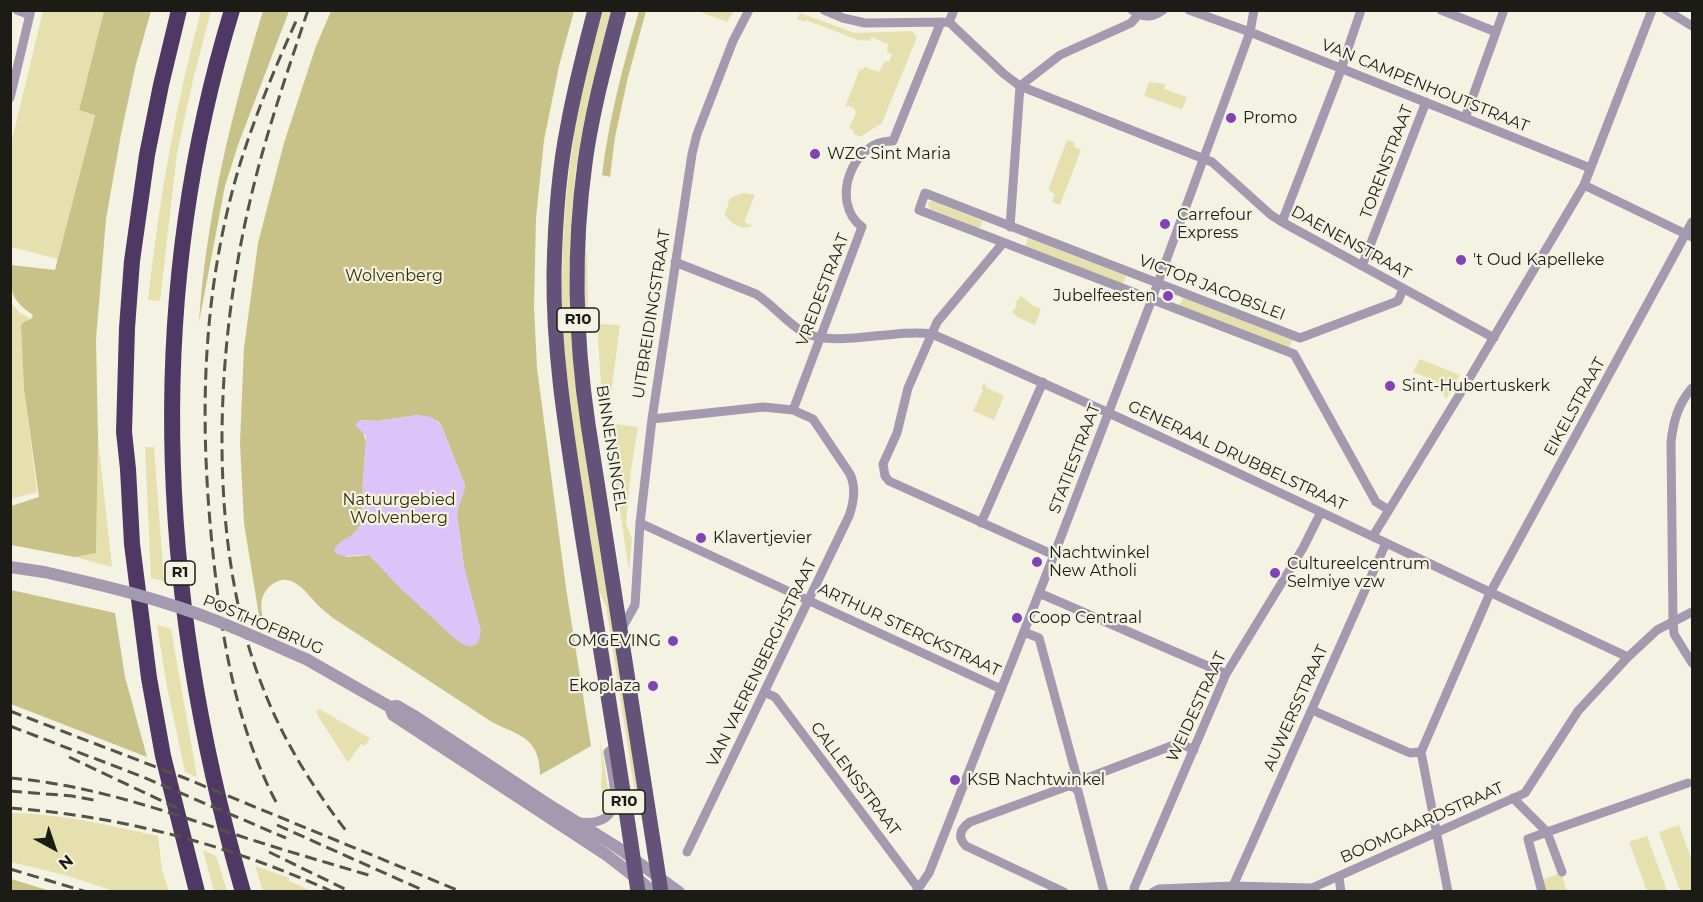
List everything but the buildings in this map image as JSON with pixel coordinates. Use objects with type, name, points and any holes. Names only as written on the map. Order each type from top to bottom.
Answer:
[{"type":"highway","points":[[180,10],[161,85],[147,155],[132,261],[126,328],[124,432],[132,544],[149,678],[164,756],[197,891]]},
{"type":"highway","name":"R1","points":[[232,10],[194,172],[176,311],[171,423],[176,523],[187,634],[212,770],[243,891]]},
{"type":"main road","name":"R10","points":[[595,10],[576,84],[564,151],[556,221],[554,314],[565,425],[637,884]]},
{"type":"main road","name":"BINNENSINGEL","points":[[619,10],[600,82],[585,161],[580,203],[577,286],[579,347],[584,398],[621,630],[658,887]]},
{"type":"street","points":[[10,98],[31,13],[17,10]]},
{"type":"street","name":"UITBREIDINGSTRAAT","points":[[621,630],[635,605],[640,523],[652,419],[692,154],[697,134],[733,41],[749,10]]},
{"type":"street","points":[[824,10],[843,18],[865,23],[945,22]]},
{"type":"street","name":"VREDESTRAAT","points":[[793,410],[862,227],[849,212],[846,199],[850,175],[866,150],[876,143],[893,141],[945,22],[954,10]]},
{"type":"street","points":[[1010,227],[1020,86],[1060,55],[1131,23],[1135,13],[1150,17],[1163,10]]},
{"type":"street","name":"VAN CAMPENHOUTSTRAAT","points":[[1189,10],[1250,32],[1590,168]]},
{"type":"street","name":"STATIESTRAAT","points":[[917,890],[929,873],[1109,412],[1250,32],[1254,10]]},
{"type":"street","points":[[1282,222],[1341,69],[1361,10]]},
{"type":"street","points":[[1441,10],[1496,32]]},
{"type":"street","points":[[1466,118],[1504,10]]},
{"type":"street","points":[[1373,536],[1584,185],[1652,10]]},
{"type":"street","points":[[1666,10],[1692,26]]},
{"type":"street","name":"DAENENSTRAAT","points":[[945,22],[1020,86],[1212,162],[1282,222],[1494,338]]},
{"type":"street","name":"TORENSTRAAT","points":[[1362,266],[1426,102]]},
{"type":"street","points":[[1584,185],[1690,236]]},
{"type":"street","name":"VICTOR JACOBSLEI","points":[[925,193],[1010,227],[1300,338],[1293,354],[918,210],[925,193]]},
{"type":"street","name":"EIKELSTRAAT","points":[[1421,752],[1490,593],[1690,236],[1692,222]]},
{"type":"street","points":[[1003,243],[937,322],[908,388],[897,433],[883,464],[885,476],[889,481],[1054,555]]},
{"type":"street","points":[[675,262],[756,294],[802,331],[821,338]]},
{"type":"street","points":[[1300,338],[1398,302],[1403,289]]},
{"type":"street","name":"GENERAAL DRUBBELSTRAAT","points":[[821,338],[916,331],[932,334],[1109,412],[1628,657]]},
{"type":"street","points":[[1293,354],[1376,502],[1389,510]]},
{"type":"street","points":[[981,523],[1043,382]]},
{"type":"street","points":[[1692,388],[1675,416],[1672,429],[1672,622],[1674,634],[1692,663]]},
{"type":"street","points":[[652,419],[763,407],[793,410]]},
{"type":"street","name":"VAN VAERENBERGHSTRAAT","points":[[687,852],[849,516],[854,496],[850,474],[813,419],[793,410]]},
{"type":"street","name":"WEIDESTRAAT","points":[[1135,891],[1134,888],[1226,674],[1303,548],[1321,512]]},
{"type":"street","name":"ARTHUR STERCKSTRAAT","points":[[640,523],[1001,689]]},
{"type":"street","name":"AUWERSSTRAAT","points":[[1233,886],[1386,543]]},
{"type":"street","name":"POSTHOFBRUG","points":[[10,567],[106,586],[185,610],[306,659],[390,707],[397,706],[416,717],[633,858],[658,887]]},
{"type":"street","points":[[1039,593],[1226,674]]},
{"type":"street","name":"BOOMGAARDSTRAAT","points":[[1153,891],[1233,886],[1312,888],[1525,793],[1578,711],[1628,657],[1657,630],[1692,612]]},
{"type":"street","points":[[1024,632],[1039,638],[1104,891]]},
{"type":"street","name":"CALLENSSTRAAT","points":[[764,692],[776,697],[917,890]]},
{"type":"street","name":"POSTHOFBRUG","points":[[390,707],[393,715],[608,856],[637,884],[658,887]]},
{"type":"street","points":[[1312,710],[1410,753],[1421,752],[1448,891]]},
{"type":"street","points":[[1064,891],[966,846],[960,840],[963,828],[970,822],[1179,743],[1194,750]]},
{"type":"street","points":[[578,822],[598,821],[609,814],[614,806],[616,796],[608,752],[615,747]]},
{"type":"street","points":[[1542,891],[1528,839],[1688,783]]},
{"type":"street","points":[[1513,798],[1547,832],[1562,872]]},
{"type":"street","points":[[1338,877],[1341,891]]},
{"type":"street","points":[[658,887],[679,891]]},
{"type":"shaded area","points":[[43,11],[104,11],[79,110],[95,114],[58,259],[11,247],[11,144]]},
{"type":"shaded area","points":[[201,11],[211,11],[177,153],[160,301],[148,300],[169,154],[183,82]]},
{"type":"shaded area","points":[[603,11],[611,11],[584,124],[574,187],[570,262],[571,312],[574,362],[641,813],[638,813],[606,606],[597,586],[569,402],[563,325],[563,248],[569,170],[583,84]]},
{"type":"shaded area","points":[[698,11],[734,11],[727,22]]},
{"type":"shaded area","points":[[800,13],[855,33],[912,31],[917,37],[882,123],[860,137],[849,128],[856,113],[854,108],[845,107],[860,69],[863,70],[864,67],[879,72],[885,61],[889,62],[892,54],[887,52],[888,44],[872,37],[869,41],[858,40],[806,20],[805,22],[797,19]]},
{"type":"shaded area","points":[[1149,82],[1166,84],[1164,89],[1187,97],[1182,109],[1144,96]]},
{"type":"shaded area","points":[[1067,140],[1075,143],[1074,147],[1081,150],[1060,205],[1052,202],[1055,194],[1048,190]]},
{"type":"shaded area","points":[[744,193],[755,195],[744,222],[753,226],[744,228],[733,224],[724,214],[730,199]]},
{"type":"shaded area","points":[[933,201],[983,221],[979,229],[931,209],[928,206],[929,202]]},
{"type":"shaded area","points":[[1028,238],[1126,276],[1123,284],[1025,246]]},
{"type":"shaded area","points":[[585,252],[587,252],[588,323],[585,324]]},
{"type":"shaded area","points":[[1021,296],[1041,309],[1035,325],[1017,317],[1012,312]]},
{"type":"shaded area","points":[[1183,297],[1292,340],[1289,349],[1179,306]]},
{"type":"shaded area","points":[[10,302],[20,313],[31,319],[21,325],[24,389],[37,492],[11,499]]},
{"type":"shaded area","points":[[597,324],[620,325],[607,423],[638,427],[626,524],[632,538],[629,571],[601,384]]},
{"type":"shaded area","points":[[1420,359],[1460,375],[1446,399],[1441,389],[1442,384],[1413,372]]},
{"type":"shaded area","points":[[984,383],[985,387],[1004,396],[994,420],[973,411]]},
{"type":"shaded area","points":[[418,415],[432,418],[442,427],[465,485],[457,515],[464,566],[481,631],[478,643],[472,646],[455,639],[398,586],[369,555],[343,556],[335,553],[334,549],[359,527],[361,522],[366,436],[355,425],[360,420],[377,421]]},
{"type":"shaded area","points":[[98,439],[112,567],[75,557],[96,553]]},
{"type":"shaded area","points":[[145,447],[154,447],[164,581],[151,578]]},
{"type":"shaded area","points":[[157,625],[171,629],[197,777],[185,772]]},
{"type":"shaded area","points":[[319,709],[370,738],[365,746],[361,744],[349,761],[318,716],[316,711]]},
{"type":"shaded area","points":[[600,738],[608,789],[612,791],[608,806],[606,793],[601,792]]},
{"type":"shaded area","points":[[11,813],[67,818],[158,836],[162,870],[169,891],[114,891],[61,874],[11,862]]},
{"type":"shaded area","points":[[1679,825],[1692,861],[1692,891],[1680,891],[1659,832]]},
{"type":"shaded area","points":[[1647,836],[1667,891],[1647,891],[1629,842]]},
{"type":"shaded area","points":[[203,850],[216,856],[227,891],[214,891]]},
{"type":"shaded area","points":[[255,866],[289,878],[289,881],[312,891],[263,891]]},
{"type":"shaded area","points":[[1561,873],[1567,891],[1546,891],[1542,880]]},
{"type":"green space","points":[[104,11],[151,11],[136,64],[106,219],[96,339],[98,439],[96,553],[75,557],[11,545],[11,506],[39,497],[24,389],[21,325],[33,315],[20,304],[13,294],[11,265],[55,270],[95,115],[79,110]]},
{"type":"green space","points":[[263,11],[289,11],[238,145],[225,186],[199,322],[202,283],[222,165]]},
{"type":"green space","name":"Wolvenberg","points":[[331,11],[574,11],[559,66],[544,140],[536,218],[534,307],[537,368],[566,588],[591,746],[540,775],[536,753],[526,740],[492,722],[333,618],[297,584],[284,580],[269,587],[262,601],[263,618],[259,616],[244,523],[240,443],[244,348],[258,243],[284,143],[316,46]],"holes":[[[418,415],[438,421],[465,485],[457,515],[464,566],[416,602],[369,555],[346,557],[343,541],[360,526],[362,517],[366,441],[360,420],[377,421]]]},
{"type":"green space","points":[[639,11],[646,11],[628,77],[615,137],[610,177],[602,175],[608,133]]},
{"type":"green space","points":[[11,590],[115,613],[125,677],[147,757],[11,704]]},
{"type":"green space","points":[[11,879],[50,891],[11,891]]},
{"type":"railway","points":[[308,10],[262,153],[238,259],[229,319],[224,382],[222,446],[225,510],[232,572],[245,632],[263,688],[300,763],[347,832]]},
{"type":"railway","points":[[276,802],[251,745],[234,686],[222,625],[209,512],[206,462],[206,362],[217,263],[240,164],[274,71],[298,17]]},
{"type":"railway","points":[[10,711],[182,777],[462,892]]},
{"type":"railway","points":[[10,726],[143,777],[286,838]]},
{"type":"railway","points":[[69,757],[177,808]]},
{"type":"railway","points":[[10,778],[72,787],[132,801],[372,876]]},
{"type":"railway","points":[[10,791],[72,796],[99,801]]},
{"type":"railway","points":[[10,808],[93,818],[174,835],[254,860],[331,891]]},
{"type":"railway","points":[[277,825],[427,892]]},
{"type":"railway","points":[[269,852],[351,892]]},
{"type":"railway","points":[[10,869],[87,892]]},
{"type":"place","name":"Promo","points":[[1231,118]]},
{"type":"place","name":"WZC Sint Maria","points":[[815,154]]},
{"type":"place","name":"Carrefour Express","points":[[1165,224]]},
{"type":"place","name":"'t Oud Kapelleke","points":[[1461,260]]},
{"type":"place","name":"Jubelfeesten","points":[[1168,296]]},
{"type":"place","name":"Sint-Hubertuskerk","points":[[1390,386]]},
{"type":"place","name":"Klavertjevier","points":[[701,538]]},
{"type":"place","name":"Nachtwinkel New Atholi","points":[[1037,562]]},
{"type":"place","name":"Cultureelcentrum Selmiye vzw","points":[[1275,573]]},
{"type":"place","name":"Coop Centraal","points":[[1017,618]]},
{"type":"place","name":"OMGEVING","points":[[673,641]]},
{"type":"place","name":"Ekoplaza","points":[[653,686]]},
{"type":"place","name":"KSB Nachtwinkel","points":[[955,780]]},
{"type":"park label","name":"Natuurgebied Wolvenberg","points":[[399,509]]}]
